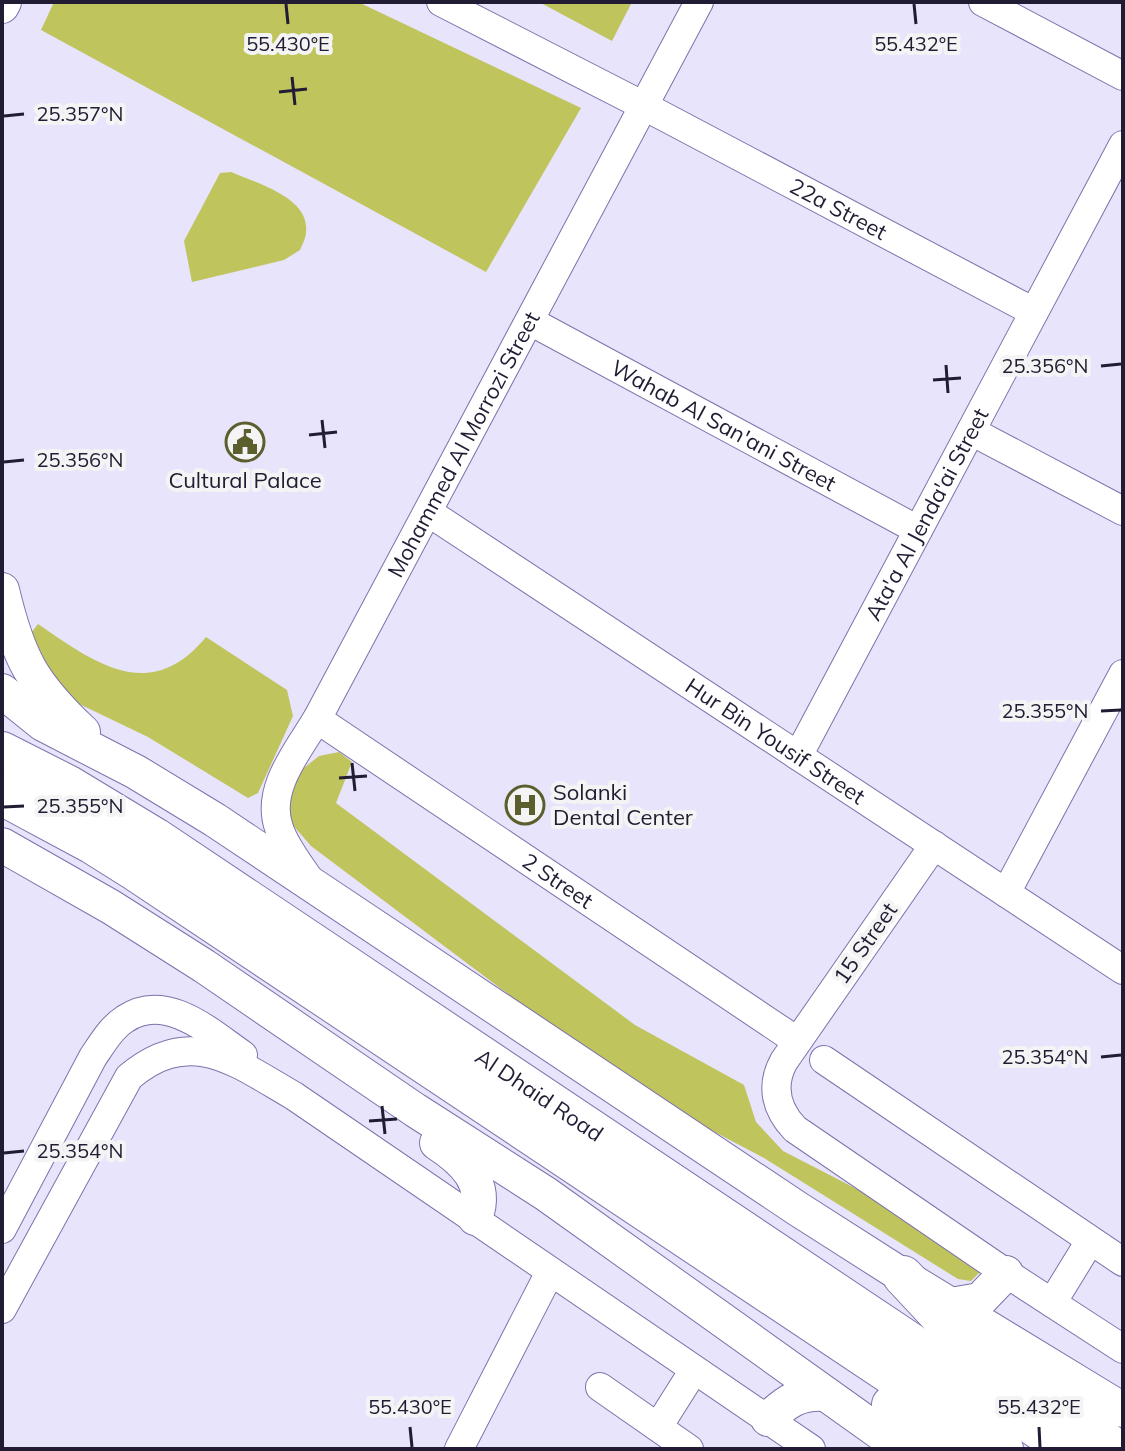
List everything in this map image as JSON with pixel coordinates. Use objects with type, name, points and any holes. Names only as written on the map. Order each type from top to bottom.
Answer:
[{"type":"highway","name":"Al Dhaid Road","points":[[2,752],[69,786],[155,838],[1069,1449]]},
{"type":"highway","name":"Al Dhaid Road","points":[[2,795],[83,838],[136,871],[1003,1449]]},
{"type":"highway","points":[[687,1240],[760,1308],[952,1449]]},
{"type":"highway","points":[[903,1276],[946,1322],[1115,1449]]},
{"type":"main road","points":[[2,590],[20,649],[41,690],[116,762]]},
{"type":"main road","points":[[2,691],[43,724],[215,820],[903,1276],[1123,1410]]},
{"type":"main road","points":[[2,845],[111,907],[204,966],[415,1110],[546,1194],[903,1449]]},
{"type":"main road","points":[[2,866],[60,894],[111,907]]},
{"type":"main road","points":[[415,1110],[435,1142],[460,1158],[472,1173],[479,1199],[475,1218]]},
{"type":"main road","points":[[951,1305],[971,1304],[980,1300],[1006,1273]]},
{"type":"main road","points":[[768,1419],[795,1397],[825,1394]]},
{"type":"street","name":"22a Street","points":[[441,2],[1034,312]]},
{"type":"street","name":"Mohammed Al Morrozi Street","points":[[315,889],[282,836],[275,804],[280,782],[317,719],[699,2]]},
{"type":"street","points":[[983,2],[1123,76]]},
{"type":"street","name":"Ata'a Al Jenda'ai Street","points":[[798,756],[1123,145]]},
{"type":"street","name":"Wahab Al San'ani Street","points":[[530,321],[918,530]]},
{"type":"street","points":[[971,431],[1123,511]]},
{"type":"street","name":"Hur Bin Yousif Street","points":[[428,512],[1123,970]]},
{"type":"street","points":[[1006,893],[1123,674]]},
{"type":"street","name":"2 Street","points":[[317,719],[797,1041]]},
{"type":"street","name":"15 Street","points":[[934,845],[778,1071],[779,1107],[784,1118],[795,1129],[1123,1349]]},
{"type":"street","points":[[2,1229],[93,1057],[110,1032],[126,1018],[147,1010],[169,1010],[189,1019],[247,1058],[294,1096]]},
{"type":"street","points":[[2,1309],[129,1077],[146,1062],[167,1053],[190,1050],[236,1063],[294,1096],[811,1449]]},
{"type":"street","points":[[824,1060],[1123,1262]]},
{"type":"street","points":[[1052,1303],[1090,1241]]},
{"type":"street","points":[[459,1449],[550,1272]]},
{"type":"street","points":[[658,1427],[694,1370]]},
{"type":"street","points":[[600,1387],[689,1449]]},
{"type":"green space","points":[[54,2],[358,2],[581,108],[486,272],[41,30]]},
{"type":"green space","points":[[539,2],[632,2],[612,41]]},
{"type":"green space","points":[[231,172],[291,201],[305,220],[305,239],[300,250],[284,260],[192,282],[184,241],[220,173]]},
{"type":"green space","points":[[38,624],[101,663],[122,671],[143,673],[164,669],[185,658],[206,637],[287,690],[293,716],[258,793],[248,798],[148,737],[71,700],[27,638]]},
{"type":"green space","points":[[339,752],[352,762],[336,803],[635,1025],[744,1085],[756,1122],[783,1151],[886,1204],[979,1264],[979,1273],[971,1281],[958,1279],[764,1158],[637,1091],[311,846],[291,823],[289,794],[300,771],[319,756]]},
{"type":"place","name":"Cultural Palace","points":[[245,442]]},
{"type":"place","name":"Solanki Dental Center","points":[[525,805]]}]
